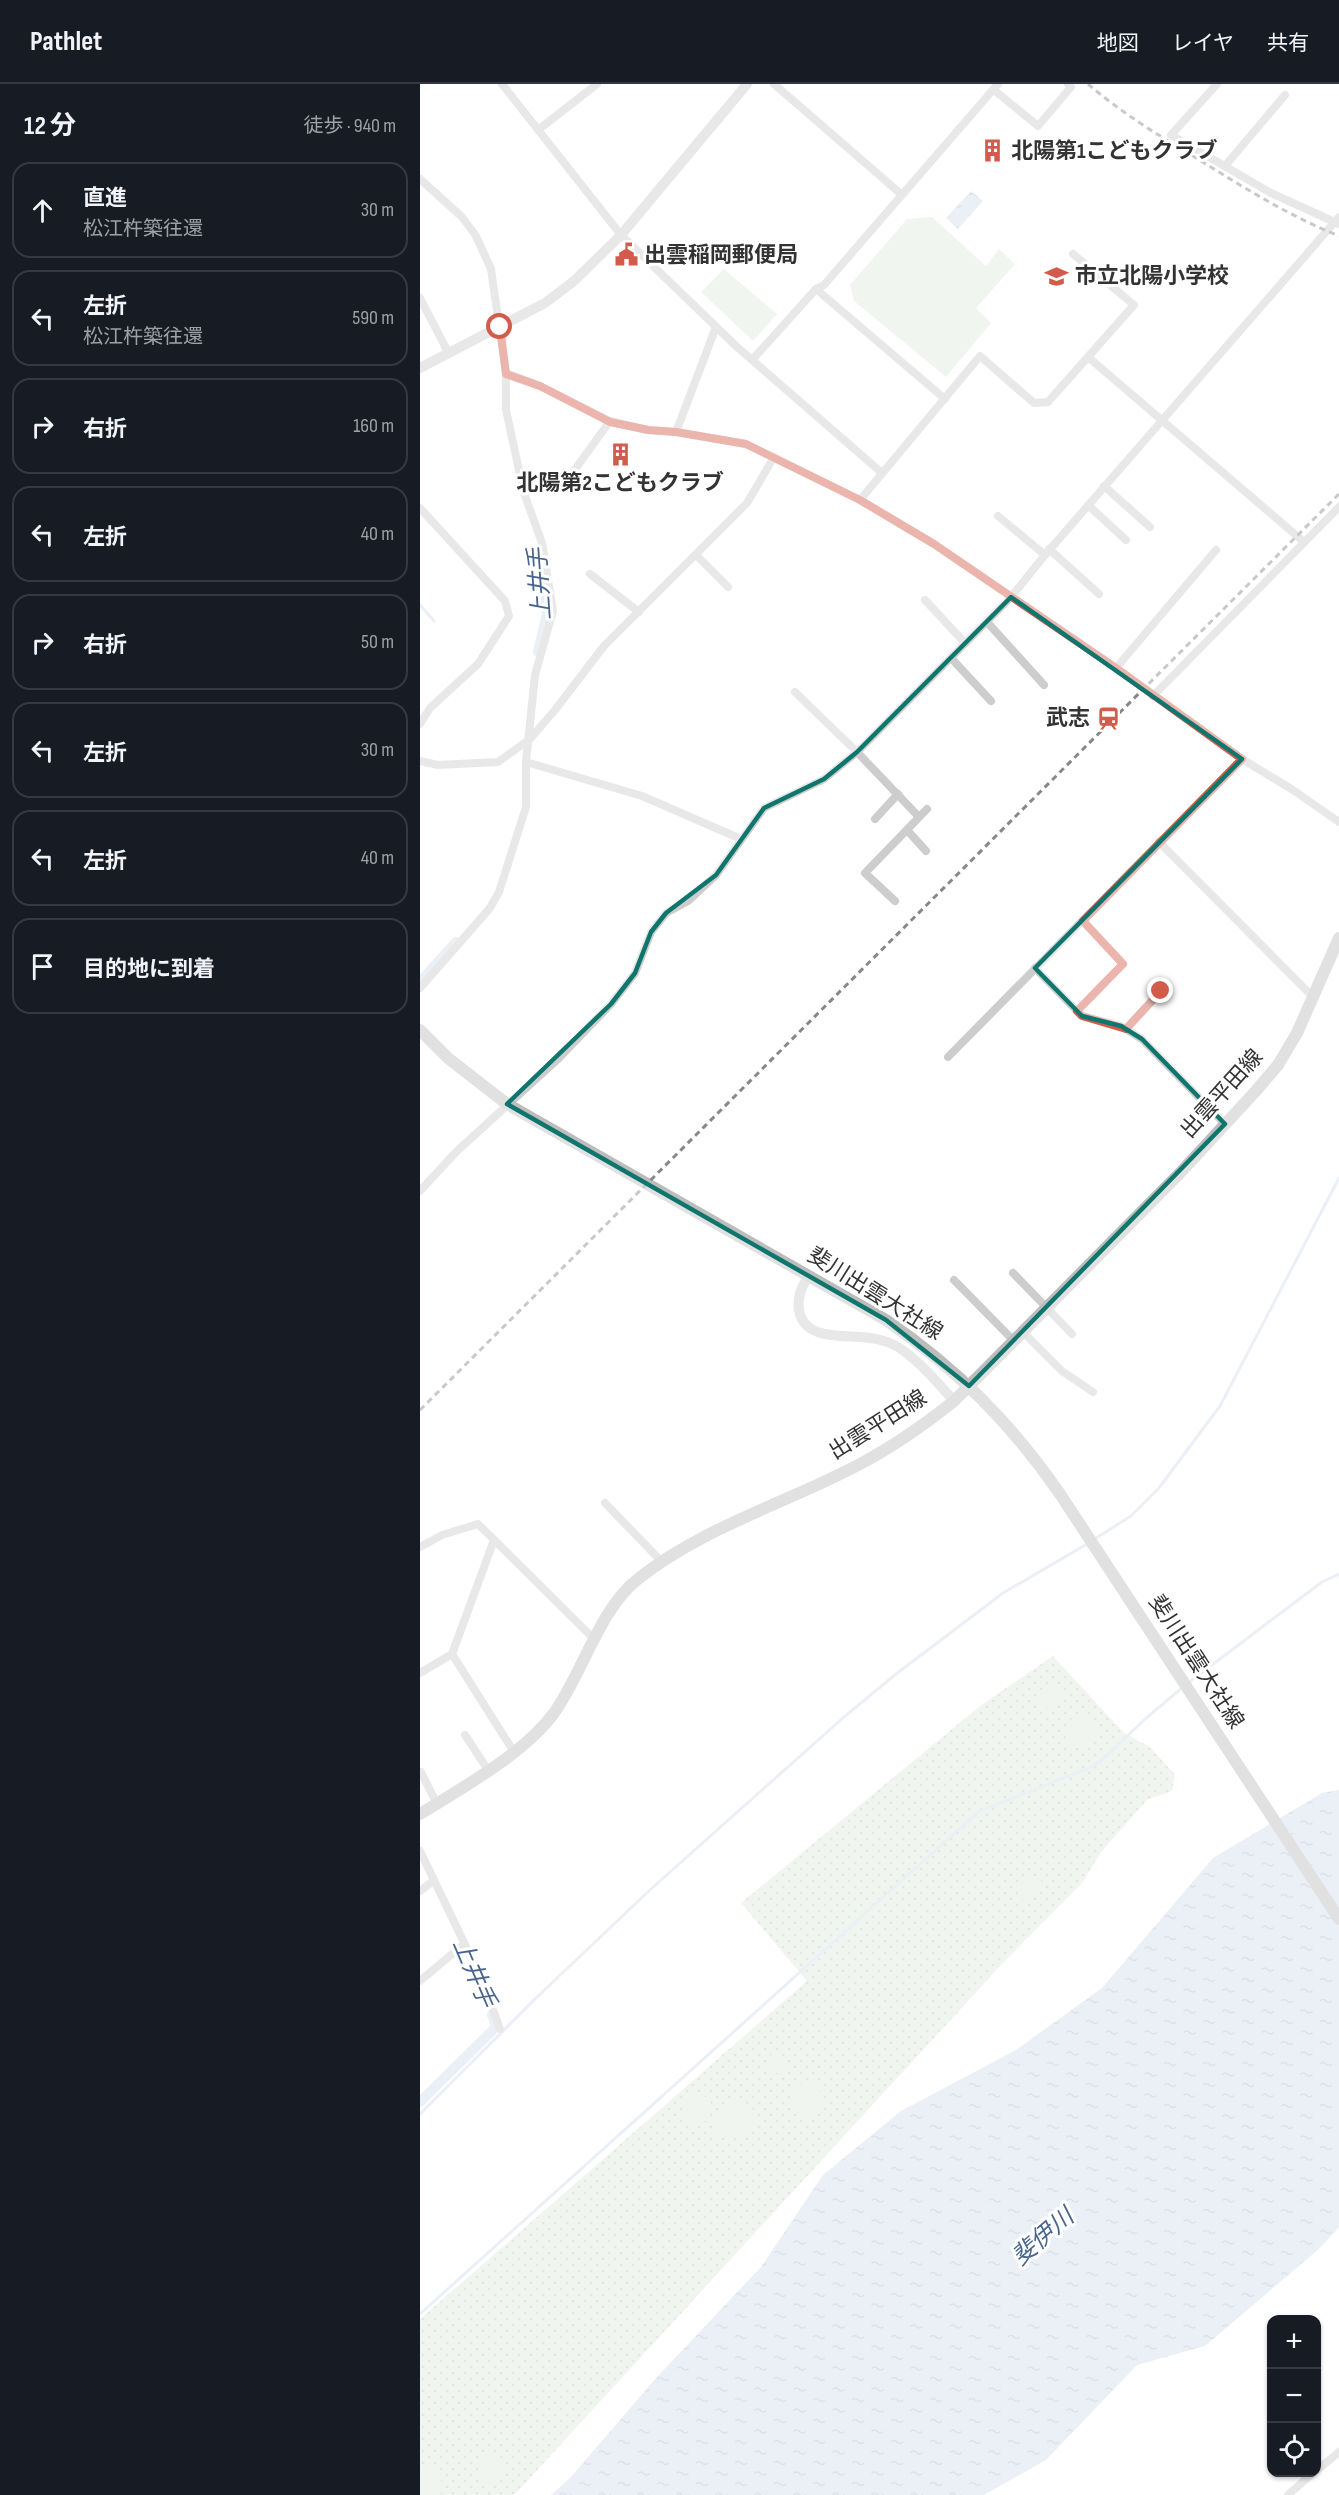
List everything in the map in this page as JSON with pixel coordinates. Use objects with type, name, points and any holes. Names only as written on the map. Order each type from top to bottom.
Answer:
[{"type":"main road","name":"出雲平田線","points":[[420,1814],[488,1770],[536,1735],[568,1692],[594,1639],[618,1601],[634,1581],[661,1561],[859,1465],[924,1425],[954,1401],[1225,1124],[1278,1065],[1297,1033],[1339,938]]},
{"type":"main road","name":"斐川出雲大社線","points":[[420,1030],[448,1058],[507,1104],[886,1320],[927,1348],[989,1404],[1040,1465],[1339,1919]]},
{"type":"street","points":[[502,84],[621,235],[752,360],[882,473]]},
{"type":"street","points":[[538,130],[597,84]]},
{"type":"street","points":[[420,368],[545,303],[574,281],[621,235],[747,84]]},
{"type":"street","points":[[774,84],[901,194]]},
{"type":"street","points":[[752,360],[816,289],[824,285],[996,87],[1038,126],[1071,87],[1068,84]]},
{"type":"street","points":[[420,1191],[456,1152],[558,1059],[611,1004],[635,973],[651,932],[666,913],[688,901],[717,875],[764,808],[824,779],[857,752],[1011,597],[1104,486],[1337,221],[1271,193],[1171,135],[1217,84]]},
{"type":"street","points":[[1225,166],[1285,95]]},
{"type":"street","points":[[420,179],[462,217],[476,236],[490,269],[506,374],[506,410],[524,493],[542,543],[553,611],[535,675],[526,762],[526,807],[499,892],[490,908],[420,988]]},
{"type":"street","points":[[860,500],[980,356],[1034,403],[1048,402],[1134,305],[1073,254]]},
{"type":"street","points":[[816,289],[945,399]]},
{"type":"street","points":[[420,298],[448,352]]},
{"type":"street","points":[[676,432],[716,327]]},
{"type":"street","points":[[1088,357],[1304,542]]},
{"type":"street","points":[[506,374],[540,386],[610,422],[648,430],[676,432],[746,444],[860,500],[934,544],[1116,668],[1242,759],[1293,789],[1339,822]]},
{"type":"street","points":[[524,493],[568,479],[610,422]]},
{"type":"street","points":[[420,760],[438,765],[498,762],[530,739],[604,646],[747,503],[774,457]]},
{"type":"street","points":[[1104,486],[1150,527]]},
{"type":"street","points":[[1088,505],[1126,540]]},
{"type":"street","points":[[1153,696],[1339,507]]},
{"type":"street","points":[[420,508],[506,601],[509,616],[478,664],[430,708],[420,724]]},
{"type":"street","points":[[998,516],[1099,594]]},
{"type":"street","points":[[1116,668],[1216,550]]},
{"type":"street","points":[[696,555],[728,587]]},
{"type":"street","points":[[591,574],[639,612]]},
{"type":"street","points":[[925,600],[965,644]]},
{"type":"street","points":[[987,622],[1044,685]]},
{"type":"street","points":[[951,658],[991,701]]},
{"type":"street","points":[[795,692],[919,817]]},
{"type":"street","points":[[948,1057],[1242,759]]},
{"type":"street","points":[[526,762],[642,796],[741,839]]},
{"type":"street","points":[[875,819],[898,794]]},
{"type":"street","points":[[895,902],[865,873],[927,809]]},
{"type":"street","points":[[907,830],[926,851]]},
{"type":"street","points":[[1159,842],[1313,997]]},
{"type":"street","points":[[1077,1011],[1123,964],[1083,921]]},
{"type":"street","points":[[1035,968],[1082,1016],[1126,1029],[1142,1039],[1225,1124]]},
{"type":"street","points":[[1126,1029],[1161,991]]},
{"type":"street","points":[[1013,1273],[1071,1334]]},
{"type":"street","points":[[808,1277],[800,1288],[797,1301],[805,1323],[825,1334],[855,1335],[881,1340],[901,1349],[954,1401]]},
{"type":"street","points":[[954,1280],[1062,1371],[1093,1392]]},
{"type":"street","points":[[605,1503],[661,1561]]},
{"type":"street","points":[[420,1547],[442,1535],[478,1524],[594,1639]]},
{"type":"street","points":[[420,1674],[452,1654],[494,1540]]},
{"type":"street","points":[[452,1654],[514,1752]]},
{"type":"street","points":[[465,1735],[488,1770]]},
{"type":"street","points":[[421,1772],[437,1803]]},
{"type":"street","points":[[420,1851],[483,1982],[500,2029]]},
{"type":"street","points":[[420,1890],[433,1881]]},
{"type":"street","points":[[420,1981],[464,1944]]},
{"type":"street","points":[[1321,2468],[1339,2452]]},
{"type":"street","points":[[1288,2495],[1310,2477]]},
{"type":"highlighted area","points":[[1011,597],[1242,759],[1035,968],[1082,1016],[1121,1026],[1142,1039],[1225,1124],[969,1386],[886,1320],[507,1104],[611,1004],[635,973],[651,932],[666,913],[716,875],[764,808],[824,779],[857,752]]},
{"type":"shaded area","points":[[932,217],[986,266],[999,249],[1015,264],[976,308],[991,323],[946,377],[854,301],[850,285],[907,219]]},
{"type":"shaded area","points":[[724,269],[777,314],[753,341],[701,292]]},
{"type":"shaded area","points":[[1053,1656],[1123,1732],[1150,1747],[1175,1775],[1172,1791],[1147,1800],[1102,1851],[1082,1883],[1001,1965],[518,2491],[513,2495],[420,2495],[420,2319],[807,1981],[741,1903],[980,1706]]},
{"type":"shaded area","points":[[1050,1686],[1058,1689],[1061,1697],[1058,1705],[1050,1708],[1042,1705],[1039,1697],[1042,1689]]},
{"type":"shaded area","points":[[1081,1716],[1093,1720],[1097,1732],[1093,1744],[1081,1748],[1069,1744],[1065,1732],[1069,1720]]},
{"type":"shaded area","points":[[1027,1874],[1040,1878],[1043,1887],[1035,1896],[1023,1900],[1018,1893],[1017,1882]]},
{"type":"shaded area","points":[[777,2052],[785,2057],[789,2065],[780,2074],[772,2070],[768,2060],[768,2057]]},
{"type":"shaded area","points":[[812,2083],[819,2089],[823,2106],[817,2116],[808,2121],[792,2110],[790,2096],[791,2090],[802,2084]]},
{"type":"shaded area","points":[[698,2095],[708,2099],[712,2109],[708,2119],[698,2123],[688,2119],[684,2109],[688,2099]]},
{"type":"shaded area","points":[[736,2099],[750,2106],[758,2119],[746,2135],[727,2138],[717,2135],[713,2125],[714,2117]]},
{"type":"shaded area","points":[[492,2455],[502,2459],[506,2469],[502,2479],[492,2483],[482,2479],[478,2469],[482,2459]]},
{"type":"shaded area","points":[[426,2466],[435,2470],[440,2477],[442,2486],[440,2495],[420,2495],[420,2467]]},
{"type":"water","points":[[971,191],[983,201],[958,229],[946,218]]},
{"type":"water","name":"斐伊川","points":[[1339,1790],[1339,2227],[1320,2248],[1205,2346],[1137,2365],[1046,2460],[984,2495],[551,2495],[570,2478],[657,2377],[761,2267],[823,2175],[901,2111],[1016,2050],[1102,1988],[1213,1858],[1322,1793]]},
{"type":"waterway","name":"上井手","points":[[538,652],[547,614],[540,552]]},
{"type":"waterway","points":[[420,605],[434,621]]},
{"type":"waterway","name":"上井手","points":[[420,982],[456,942]]},
{"type":"waterway","points":[[1093,1540],[1131,1516],[1159,1488],[1220,1406],[1339,1178]]},
{"type":"waterway","points":[[420,2114],[536,1998],[651,1889],[844,1717],[896,1674],[1003,1593],[1087,1544]]},
{"type":"waterway","points":[[1188,1683],[1322,1582],[1339,1574]]},
{"type":"waterway","points":[[420,2314],[978,1812],[1092,1767],[1183,1687]]},
{"type":"waterway","name":"上井手","points":[[420,2102],[496,2027],[492,2015]]},
{"type":"railway","points":[[1088,84],[1146,127],[1238,184],[1288,212],[1339,236]]},
{"type":"railway","points":[[420,1410],[1339,494]]},
{"type":"place","name":"北陽第1こどもクラブ","points":[[993,151]]},
{"type":"place","name":"出雲稲岡郵便局","points":[[626,255]]},
{"type":"place","name":"市立北陽小学校","points":[[1057,276]]},
{"type":"place","name":"北陽第2こどもクラブ","points":[[620,454]]},
{"type":"place","name":"武志","points":[[1108,718]]},
{"type":"route","points":[[500,327],[506,374],[540,386],[610,422],[648,430],[676,432],[746,444],[860,500],[934,544],[1116,668],[1242,759],[1083,921],[1123,964],[1077,1011],[1082,1016],[1126,1029],[1161,991]]}]
